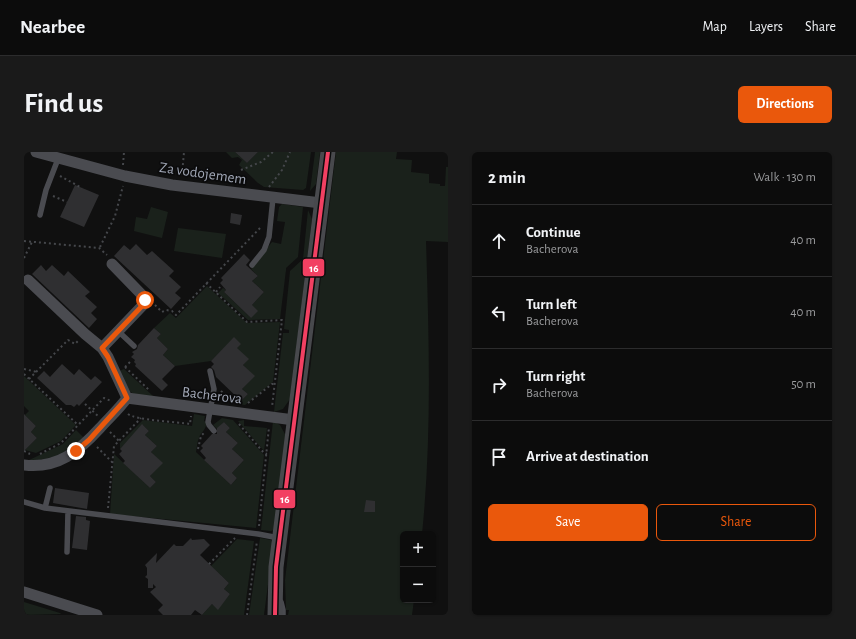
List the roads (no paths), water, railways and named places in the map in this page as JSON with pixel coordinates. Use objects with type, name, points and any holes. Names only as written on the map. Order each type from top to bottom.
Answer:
[{"type":"street","name":"Za vodojemem","points":[[36,152],[125,176],[166,184],[270,193],[321,203]]},
{"type":"street","points":[[269,615],[328,152]]},
{"type":"street","points":[[102,348],[144,304],[145,300],[143,296],[112,264]]},
{"type":"street","points":[[24,465],[47,465],[69,456],[85,443],[127,398],[108,357],[102,348],[28,280]]},
{"type":"street","name":"Bacherova","points":[[127,398],[294,420]]},
{"type":"street","points":[[275,615],[276,567]]},
{"type":"street","points":[[24,592],[97,615]]},
{"type":"lane","points":[[40,215],[46,190],[58,159]]},
{"type":"lane","points":[[252,264],[264,250],[269,237],[270,193]]},
{"type":"lane","points":[[118,331],[134,346]]},
{"type":"lane","points":[[210,371],[214,389],[208,422],[212,429]]},
{"type":"lane","points":[[45,508],[50,488]]},
{"type":"lane","points":[[24,502],[45,508],[280,538]]},
{"type":"lane","points":[[67,552],[68,511]]},
{"type":"lane","points":[[276,587],[283,608],[283,615]]}]
